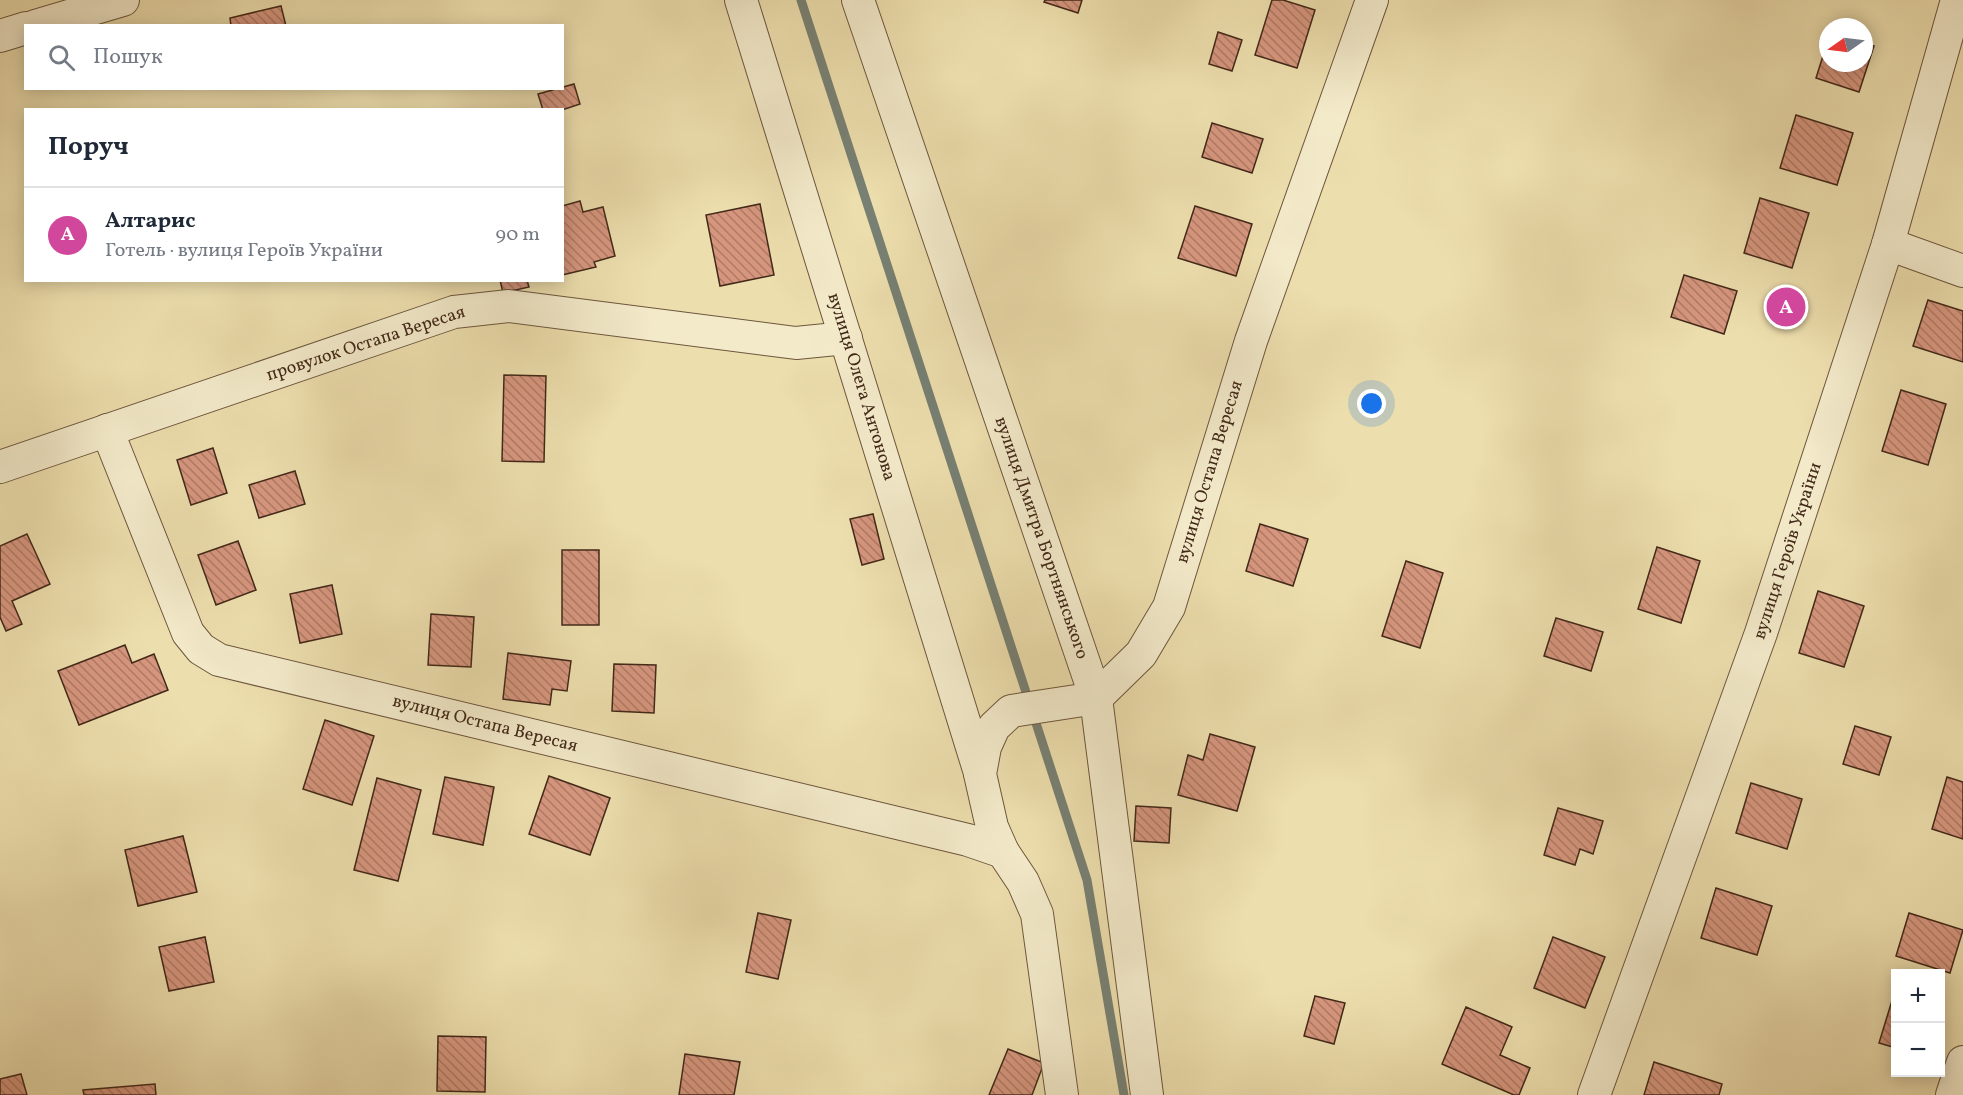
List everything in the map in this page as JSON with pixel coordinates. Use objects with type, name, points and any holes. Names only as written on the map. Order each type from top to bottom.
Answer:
[{"type":"street","points":[[42,24],[123,0]]},
{"type":"street","name":"вулиця Олега Антонова","points":[[741,0],[980,774]]},
{"type":"street","name":"вулиця Дмитра Бортнянського","points":[[858,0],[1096,698],[1147,1095]]},
{"type":"street","name":"вулиця Остапа Вересая","points":[[1096,698],[1141,654],[1169,607],[1251,341],[1372,0]]},
{"type":"street","name":"вулиця Героїв України","points":[[1594,1095],[1761,633],[1888,244],[1958,0]]},
{"type":"street","points":[[0,36],[24,29]]},
{"type":"street","points":[[1888,244],[1963,271]]},
{"type":"street","name":"провулок Остапа Вересая","points":[[0,467],[454,312],[509,306],[796,343],[846,338]]},
{"type":"street","name":"вулиця Остапа Вересая","points":[[107,430],[188,633],[201,649],[219,660],[968,840],[1003,852]]},
{"type":"street","points":[[1062,1095],[1037,914],[1023,882],[1003,852],[992,827],[980,774],[985,747],[994,727],[1011,711],[1096,698]]},
{"type":"street","points":[[1952,1095],[1963,1062]]},
{"type":"building","points":[[1045,0],[1082,0],[1078,13],[1044,2]]},
{"type":"building","points":[[1272,0],[1283,0],[1315,10],[1297,68],[1255,55]]},
{"type":"building","points":[[281,6],[286,24],[231,24],[230,18]]},
{"type":"building","points":[[1218,32],[1242,40],[1232,71],[1209,64]]},
{"type":"building","points":[[1819,68],[1819,72],[1866,72],[1859,92],[1816,78]]},
{"type":"building","points":[[574,84],[580,104],[564,109],[542,108],[538,94],[564,90],[564,87]]},
{"type":"building","points":[[1796,115],[1853,133],[1837,185],[1780,168]]},
{"type":"building","points":[[1212,123],[1263,139],[1252,173],[1202,157]]},
{"type":"building","points":[[1760,198],[1809,213],[1792,268],[1744,253]]},
{"type":"building","points":[[580,201],[583,212],[603,207],[615,256],[594,262],[596,267],[564,275],[564,205]]},
{"type":"building","points":[[760,204],[774,275],[720,286],[706,215]]},
{"type":"building","points":[[1195,206],[1252,224],[1236,276],[1178,258]]},
{"type":"building","points":[[1684,275],[1737,291],[1724,334],[1671,317]]},
{"type":"building","points":[[500,282],[528,282],[529,287],[503,293]]},
{"type":"building","points":[[1928,300],[1963,311],[1963,362],[1913,346]]},
{"type":"building","points":[[504,375],[546,376],[544,462],[502,461]]},
{"type":"building","points":[[1901,390],[1946,404],[1928,465],[1882,451]]},
{"type":"building","points":[[213,448],[227,493],[191,505],[177,460]]},
{"type":"building","points":[[295,471],[305,504],[259,518],[249,485]]},
{"type":"building","points":[[873,514],[884,559],[862,565],[850,519]]},
{"type":"building","points":[[1260,524],[1308,539],[1293,586],[1246,571]]},
{"type":"building","points":[[27,534],[50,584],[12,601],[22,624],[6,631],[0,617],[0,546]]},
{"type":"building","points":[[238,541],[256,590],[216,605],[198,555]]},
{"type":"building","points":[[1657,547],[1700,561],[1681,623],[1638,609]]},
{"type":"building","points":[[562,550],[599,550],[599,625],[562,625]]},
{"type":"building","points":[[1406,561],[1443,573],[1420,648],[1382,636]]},
{"type":"building","points":[[332,585],[342,634],[300,643],[290,594]]},
{"type":"building","points":[[1818,591],[1864,606],[1844,667],[1799,653]]},
{"type":"building","points":[[431,614],[474,617],[471,667],[428,665]]},
{"type":"building","points":[[1556,618],[1603,632],[1591,671],[1544,656]]},
{"type":"building","points":[[125,645],[132,663],[154,654],[168,690],[79,725],[58,671]]},
{"type":"building","points":[[508,653],[571,661],[567,691],[552,689],[550,705],[503,699]]},
{"type":"building","points":[[614,664],[656,665],[654,713],[612,711]]},
{"type":"building","points":[[325,720],[374,736],[352,805],[303,789]]},
{"type":"building","points":[[1855,726],[1891,737],[1879,775],[1843,764]]},
{"type":"building","points":[[1210,734],[1255,747],[1237,811],[1178,795],[1188,755],[1203,760]]},
{"type":"building","points":[[549,776],[610,798],[590,855],[529,834]]},
{"type":"building","points":[[445,777],[494,787],[483,845],[433,834]]},
{"type":"building","points":[[1947,777],[1963,782],[1963,839],[1932,829]]},
{"type":"building","points":[[377,778],[421,790],[398,881],[354,870]]},
{"type":"building","points":[[1751,783],[1802,799],[1787,849],[1736,833]]},
{"type":"building","points":[[1136,806],[1171,808],[1169,843],[1134,841]]},
{"type":"building","points":[[1558,808],[1603,821],[1593,854],[1580,849],[1575,865],[1544,855]]},
{"type":"building","points":[[183,836],[197,892],[138,906],[125,850]]},
{"type":"building","points":[[1716,888],[1772,906],[1757,955],[1701,938]]},
{"type":"building","points":[[758,913],[791,920],[778,979],[746,972]]},
{"type":"building","points":[[1909,913],[1963,930],[1950,973],[1945,971],[1945,969],[1937,969],[1896,956]]},
{"type":"building","points":[[205,937],[214,982],[169,991],[159,947]]},
{"type":"building","points":[[1553,937],[1605,957],[1585,1008],[1534,988]]},
{"type":"building","points":[[1315,996],[1345,1003],[1334,1044],[1304,1036]]},
{"type":"building","points":[[1891,1004],[1891,1047],[1879,1043]]},
{"type":"building","points":[[1466,1007],[1512,1027],[1500,1055],[1530,1068],[1519,1095],[1514,1095],[1442,1064]]},
{"type":"building","points":[[438,1036],[486,1037],[485,1092],[437,1091]]},
{"type":"building","points":[[1008,1049],[1044,1063],[1032,1095],[989,1095]]},
{"type":"building","points":[[685,1054],[740,1062],[734,1095],[679,1095]]},
{"type":"building","points":[[1654,1062],[1722,1084],[1719,1095],[1644,1095]]},
{"type":"building","points":[[21,1074],[27,1095],[0,1095],[0,1079]]},
{"type":"building","points":[[155,1084],[156,1095],[84,1095],[83,1090]]},
{"type":"waterway","points":[[801,0],[1087,880],[1124,1095]]},
{"type":"place","name":"Алтарис","points":[[1786,307]]}]
